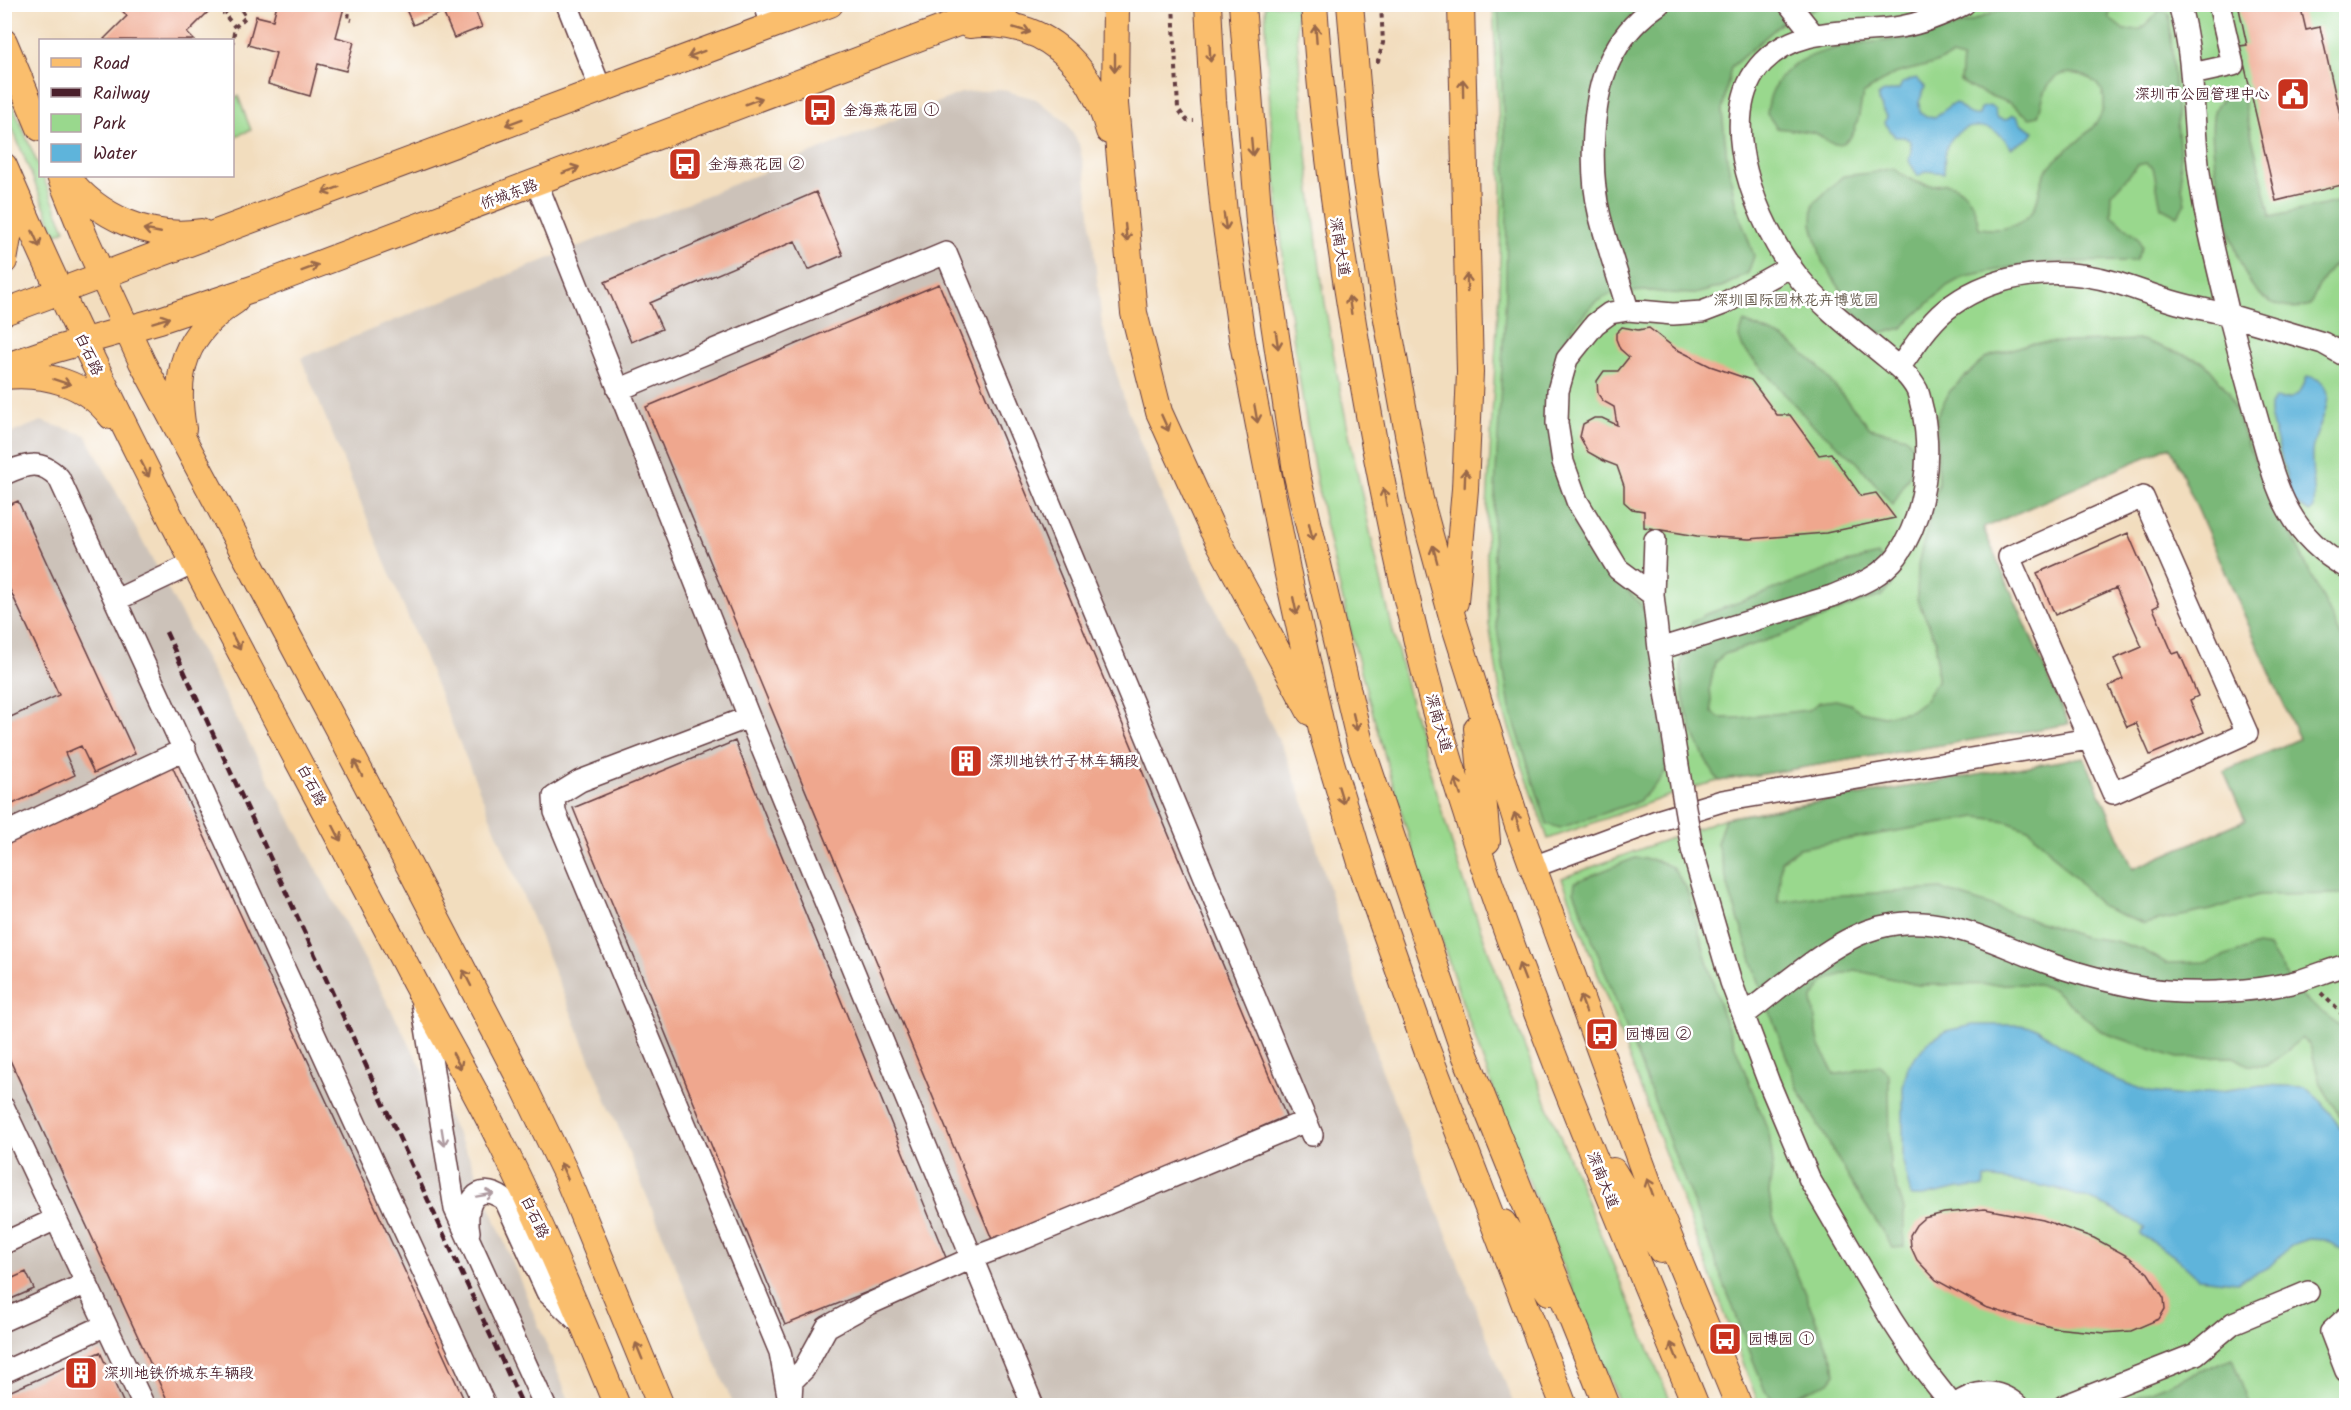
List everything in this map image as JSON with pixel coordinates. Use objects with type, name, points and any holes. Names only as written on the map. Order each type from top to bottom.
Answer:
[{"type":"main road","points":[[4,312],[601,90],[768,15],[830,4]]},
{"type":"main road","name":"侨城东路","points":[[4,368],[82,341],[255,288],[1008,4]]},
{"type":"main road","points":[[1116,4],[1115,104],[1134,313],[1160,412],[1212,529],[1324,739]]},
{"type":"main road","points":[[1208,4],[1213,101],[1224,213],[1242,338],[1287,570],[1324,739],[1362,866],[1469,1163],[1564,1406]]},
{"type":"main road","points":[[1242,4],[1259,222],[1296,471],[1360,743],[1464,1052],[1607,1406]]},
{"type":"main road","name":"深南大道","points":[[1314,4],[1331,189],[1350,312],[1404,592],[1450,762],[1494,898],[1572,1105],[1696,1406]]},
{"type":"main road","points":[[1350,4],[1352,50],[1365,175],[1384,303],[1420,499],[1472,681],[1518,826],[1660,1215],[1739,1406]]},
{"type":"main road","points":[[1454,620],[1465,489],[1470,372],[1461,4]]},
{"type":"main road","points":[[943,28],[982,24],[1005,25],[1032,33],[1057,46],[1077,64],[1103,108],[1120,175]]},
{"type":"main road","points":[[4,42],[39,126]]},
{"type":"main road","points":[[4,168],[11,220],[10,238],[4,261]]},
{"type":"main road","name":"白石路","points":[[4,168],[129,439],[421,996],[501,1143],[586,1330],[617,1406]]},
{"type":"main road","points":[[60,177],[126,329],[186,447],[340,733],[524,1088],[569,1182],[661,1406]]},
{"type":"main road","points":[[67,177],[91,202],[137,228],[163,233],[192,234],[230,228]]},
{"type":"main road","points":[[186,447],[178,400],[179,381],[183,363],[192,342],[224,308],[255,288]]},
{"type":"main road","points":[[4,376],[42,376],[85,391],[105,408],[129,439]]},
{"type":"main road","points":[[1472,681],[1485,829],[1494,898]]},
{"type":"main road","points":[[1572,1105],[1704,1320]]},
{"type":"main road","points":[[1469,1163],[1492,1206],[1584,1350]]},
{"type":"street","points":[[567,4],[601,90]]},
{"type":"street","points":[[1628,310],[1600,216],[1594,171],[1594,123],[1602,85],[1614,52],[1638,18],[1659,4]]},
{"type":"street","points":[[1789,4],[1813,34]]},
{"type":"street","points":[[1659,649],[1841,592],[1880,573],[1897,557],[1909,535],[1920,504],[1927,447],[1918,392],[1906,374],[1828,308],[1799,278],[1776,243],[1759,210],[1747,178],[1740,144],[1741,113],[1749,83],[1763,62],[1785,45],[1813,34],[1898,28],[1932,21],[1964,4]]},
{"type":"street","points":[[2179,4],[2190,51],[2195,135],[2204,204],[2229,315],[2276,484],[2290,514],[2308,539],[2326,556],[2346,567]]},
{"type":"street","points":[[2192,74],[2232,65],[2219,4]]},
{"type":"street","points":[[537,183],[749,717],[1033,1406]]},
{"type":"street","points":[[618,390],[946,253],[1309,1128],[972,1258],[867,1305],[827,1328],[804,1369],[792,1381],[790,1406]]},
{"type":"street","points":[[1653,595],[1617,569],[1577,501],[1563,462],[1557,423],[1558,391],[1567,359],[1595,324],[1610,313],[1628,310],[1673,314],[1702,312],[1723,304],[1791,266]]},
{"type":"street","points":[[1899,368],[1950,305],[1979,289],[2011,278],[2039,274],[2069,274],[2113,281],[2174,302],[2229,315],[2323,343],[2346,356]]},
{"type":"street","points":[[4,474],[28,465],[41,465],[51,470],[59,478],[485,1406]]},
{"type":"street","points":[[2143,497],[2247,733],[2113,793],[2089,740],[2009,557],[2143,497]]},
{"type":"street","points":[[1655,540],[1653,595],[1659,649],[1692,849],[1731,982],[1769,1083],[1810,1180],[1891,1319],[1923,1368],[1953,1406],[1965,1396],[1979,1392],[1994,1392],[2008,1397],[2018,1406]]},
{"type":"street","points":[[116,600],[194,563]]},
{"type":"street","points":[[749,717],[580,781],[554,796],[555,812],[780,1352],[790,1406]]},
{"type":"street","points":[[1533,867],[1722,801],[2089,740]]},
{"type":"street","points":[[4,834],[185,749]]},
{"type":"street","points":[[1744,1015],[1849,938],[1880,927],[1913,922],[1950,926],[1994,940],[2045,962],[2140,988],[2196,992],[2247,990],[2306,978],[2346,964]]},
{"type":"street","points":[[421,996],[452,1198],[545,1406]]},
{"type":"street","points":[[4,1108],[144,1406]]},
{"type":"street","points":[[470,1242],[466,1218],[468,1206],[473,1197],[484,1192],[494,1192],[505,1200],[547,1292],[586,1330]]},
{"type":"street","points":[[4,1243],[56,1219]]},
{"type":"street","points":[[4,1320],[87,1283]]},
{"type":"street","points":[[2064,1406],[2196,1354],[2234,1323],[2308,1292]]},
{"type":"street","points":[[2346,1318],[2331,1332],[2346,1371]]},
{"type":"street","points":[[4,1372],[106,1325]]},
{"type":"path","points":[[233,4],[224,14],[235,27]]},
{"type":"path","points":[[233,39],[235,27],[246,17],[238,4]]},
{"type":"path","points":[[350,4],[348,19],[352,20]]},
{"type":"path","points":[[1173,4],[1178,109],[1187,121],[1194,121]]},
{"type":"path","points":[[1381,4],[1383,44]]},
{"type":"path","points":[[2306,978],[2346,1018]]},
{"type":"shaded area","points":[[999,89],[1036,99],[1066,122],[1079,144],[1086,177],[1102,324],[1127,409],[1166,506],[1286,755],[1305,806],[1380,1065],[1514,1405],[733,1405],[301,358],[961,93]]},
{"type":"shaded area","points":[[41,421],[86,435],[470,1158],[571,1405],[5,1406],[4,436]]},
{"type":"green space","points":[[1265,5],[1295,5],[1310,183],[1332,349],[1389,616],[1436,793],[1487,948],[1512,1014],[1672,1405],[1620,1405],[1514,1144],[1483,1061],[1435,921],[1392,780],[1341,594],[1318,490],[1302,399],[1280,230]]},
{"type":"green space","name":"深圳国际园林花卉博览园","points":[[1493,5],[2346,5],[2346,1405],[1759,1405],[1562,878],[1725,818],[2084,757],[2133,869],[2245,820],[2224,772],[2299,739],[2170,446],[1983,528],[2069,724],[1719,781],[1690,788],[1548,839],[1503,710],[1489,624],[1486,525],[1499,290],[1502,189]]},
{"type":"green space","points":[[1498,5],[1825,5],[1782,23],[1731,67],[1722,111],[1735,202],[1754,256],[1748,273],[1724,286],[1695,294],[1652,291],[1615,292],[1595,302],[1573,326],[1555,366],[1559,478],[1592,553],[1641,605],[1649,619],[1666,770],[1659,781],[1639,801],[1560,828],[1547,824],[1510,708],[1496,622],[1493,528],[1506,293],[1507,189]]},
{"type":"green space","points":[[2015,5],[2109,5],[2109,18],[2124,30],[2141,29],[2160,10],[2169,13],[2185,203],[2178,216],[2161,207],[2153,167],[2146,163],[2138,165],[2112,194],[2111,215],[2139,238],[2142,247],[2135,261],[2054,262],[1965,276],[1947,286],[1902,328],[1883,333],[1865,327],[1822,261],[1812,224],[1813,204],[1843,176],[1893,168],[1916,182],[1933,185],[1947,184],[1962,190],[1974,207],[1979,228],[2010,227],[2032,212],[2048,168],[2097,122],[2102,113],[2103,95],[2094,81],[2086,77],[2069,73],[2061,75],[2048,86],[2038,116],[2030,118],[2009,103],[1975,90],[1960,81],[1962,59],[1952,56],[1933,64],[1894,74],[1863,94],[1856,128],[1847,141],[1840,144],[1831,143],[1815,133],[1777,128],[1767,114],[1772,92],[1782,75],[1797,63],[1816,54],[1859,44],[1932,33]]},
{"type":"green space","points":[[5,86],[39,168],[39,177],[43,177],[65,230],[56,235],[5,110]]},
{"type":"green space","points":[[2242,95],[2271,217],[2346,200],[2346,257],[2328,271],[2310,305],[2286,307],[2272,302],[2259,293],[2245,273],[2228,226],[2216,168],[2213,119],[2219,102],[2229,97]]},
{"type":"green space","points":[[238,96],[251,130],[234,137],[234,98]]},
{"type":"green space","points":[[1744,322],[1785,339],[1816,364],[1870,428],[1906,437],[1915,448],[1913,468],[1893,505],[1856,461],[1812,424],[1743,348],[1739,337]]},
{"type":"green space","points":[[2142,340],[2204,362],[2229,392],[2246,442],[2346,646],[2346,894],[2259,895],[2210,910],[2144,924],[2102,907],[2030,830],[2007,821],[1977,817],[1799,848],[1781,861],[1778,902],[1814,897],[1941,889],[2084,937],[2115,941],[2143,950],[2166,963],[2209,962],[2257,945],[2269,947],[2298,994],[2346,1030],[2346,1126],[2320,1083],[2310,1045],[2301,1037],[2290,1049],[2266,1066],[2248,1065],[2234,1057],[2177,1058],[2102,1032],[2054,990],[2038,984],[1918,985],[1855,970],[1824,981],[1812,1000],[1819,1044],[1834,1074],[1880,1065],[1889,1075],[1890,1167],[1904,1209],[1904,1247],[1893,1248],[1854,1187],[1799,1091],[1759,982],[1730,893],[1717,843],[1725,818],[2084,757],[2133,869],[2245,820],[2224,772],[2299,739],[2170,446],[1983,528],[2069,724],[1719,781],[1696,739],[1685,706],[1681,673],[1684,649],[1692,622],[1704,615],[1852,561],[1878,555],[1894,572],[1891,585],[1881,596],[1853,605],[1785,634],[1725,654],[1715,662],[1710,687],[1712,712],[1720,718],[1740,718],[1808,710],[1820,702],[1836,700],[1850,704],[1860,711],[1884,716],[1910,711],[1925,700],[1937,681],[1936,641],[1917,599],[1918,564],[1938,485],[1937,416],[1950,391],[1985,358],[2031,343]]},
{"type":"green space","points":[[1635,858],[1656,860],[1672,867],[1686,887],[1722,1013],[1769,1133],[1773,1163],[1769,1193],[1773,1217],[1833,1361],[1835,1374],[1829,1382],[1782,1401],[1772,1398],[1765,1391],[1574,891],[1575,882]]},
{"type":"green space","points":[[2232,1358],[2250,1405],[2116,1405]]},
{"type":"water","points":[[1916,78],[1925,87],[1919,102],[1920,111],[1925,116],[1935,118],[1950,105],[1956,103],[1972,115],[1979,115],[1981,108],[1989,106],[1995,109],[1996,117],[2005,120],[2013,115],[2017,116],[2020,123],[2034,131],[2031,137],[2011,148],[1998,133],[1989,129],[1971,127],[1962,130],[1948,144],[1944,173],[1927,171],[1918,176],[1909,161],[1911,141],[1904,137],[1895,137],[1885,123],[1887,116],[1878,101],[1878,96],[1882,93],[1899,89],[1902,83]]},
{"type":"water","points":[[2307,376],[2320,381],[2326,388],[2328,398],[2312,453],[2314,509],[2310,512],[2296,504],[2292,497],[2270,415],[2270,405],[2275,398],[2292,398],[2303,388]]},
{"type":"water","points":[[1973,1025],[2020,1025],[2036,1028],[2105,1075],[2148,1092],[2185,1096],[2263,1085],[2305,1087],[2322,1102],[2346,1136],[2346,1252],[2325,1240],[2309,1239],[2291,1245],[2269,1267],[2237,1282],[2198,1278],[2174,1256],[2140,1234],[2145,1228],[2107,1207],[2068,1192],[1985,1178],[1983,1187],[1959,1188],[1923,1196],[1911,1196],[1903,1162],[1903,1087],[1908,1066],[1928,1042],[1946,1031]]},
{"type":"building","points":[[116,4],[216,4],[187,33],[193,39],[104,39],[127,16]]},
{"type":"building","points":[[277,4],[345,4],[336,37],[354,42],[346,71],[318,64],[310,96],[268,84],[276,53],[248,45],[256,16],[273,20]]},
{"type":"building","name":"深圳市公园管理中心","points":[[2238,4],[2300,4],[2306,30],[2320,27],[2346,142],[2346,184],[2276,201],[2240,46],[2247,45]]},
{"type":"building","points":[[404,5],[488,5],[475,10],[482,27],[454,38],[443,12],[413,25]]},
{"type":"building","points":[[816,192],[843,255],[808,270],[795,241],[650,303],[662,329],[631,342],[605,282]]},
{"type":"building","name":"深圳地铁竹子林车辆段","points":[[939,284],[1286,1116],[994,1244],[646,407]]},
{"type":"building","points":[[1622,327],[1638,330],[1649,328],[1676,349],[1710,366],[1751,380],[1777,415],[1790,415],[1819,455],[1831,453],[1861,496],[1876,493],[1895,518],[1826,533],[1749,539],[1697,536],[1644,527],[1644,511],[1632,509],[1624,502],[1624,486],[1617,466],[1588,452],[1580,437],[1583,424],[1594,418],[1602,418],[1617,425],[1614,407],[1603,401],[1598,394],[1597,381],[1604,371],[1618,371],[1629,357],[1620,349],[1616,339],[1616,333]]},
{"type":"building","points":[[18,501],[135,754],[94,773],[81,746],[65,753],[75,775],[4,808],[4,720],[59,695],[4,577],[4,507]]},
{"type":"building","points":[[2128,533],[2159,605],[2153,608],[2173,654],[2179,652],[2198,696],[2190,700],[2204,732],[2150,755],[2136,723],[2127,727],[2109,686],[2123,679],[2114,659],[2142,647],[2116,588],[2055,615],[2037,573]]},
{"type":"building","points":[[735,741],[947,1260],[785,1325],[573,808]]},
{"type":"building","points":[[172,766],[467,1406],[170,1406],[4,1047],[4,845]]},
{"type":"building","points":[[1985,1209],[2043,1220],[2094,1238],[2129,1257],[2148,1273],[2164,1298],[2165,1309],[2159,1319],[2131,1331],[2105,1333],[2054,1328],[1985,1307],[1936,1280],[1917,1260],[1911,1247],[1910,1235],[1916,1225],[1924,1218],[1944,1213]]},
{"type":"building","points":[[26,1272],[34,1289],[4,1302],[4,1282]]},
{"type":"building","name":"深圳地铁侨城东车辆段","points":[[100,1352],[125,1406],[4,1406],[4,1394]]},
{"type":"railway","points":[[166,632],[523,1406]]},
{"type":"place","name":"深圳市公园管理中心","points":[[2293,94]]},
{"type":"place","name":"金海燕花园 ①","points":[[820,110]]},
{"type":"place","name":"金海燕花园 ②","points":[[685,164]]},
{"type":"place","name":"深圳地铁竹子林车辆段","points":[[966,761]]},
{"type":"place","name":"园博园 ②","points":[[1602,1034]]},
{"type":"place","name":"园博园 ①","points":[[1725,1339]]},
{"type":"place","name":"深圳地铁侨城东车辆段","points":[[81,1373]]}]
